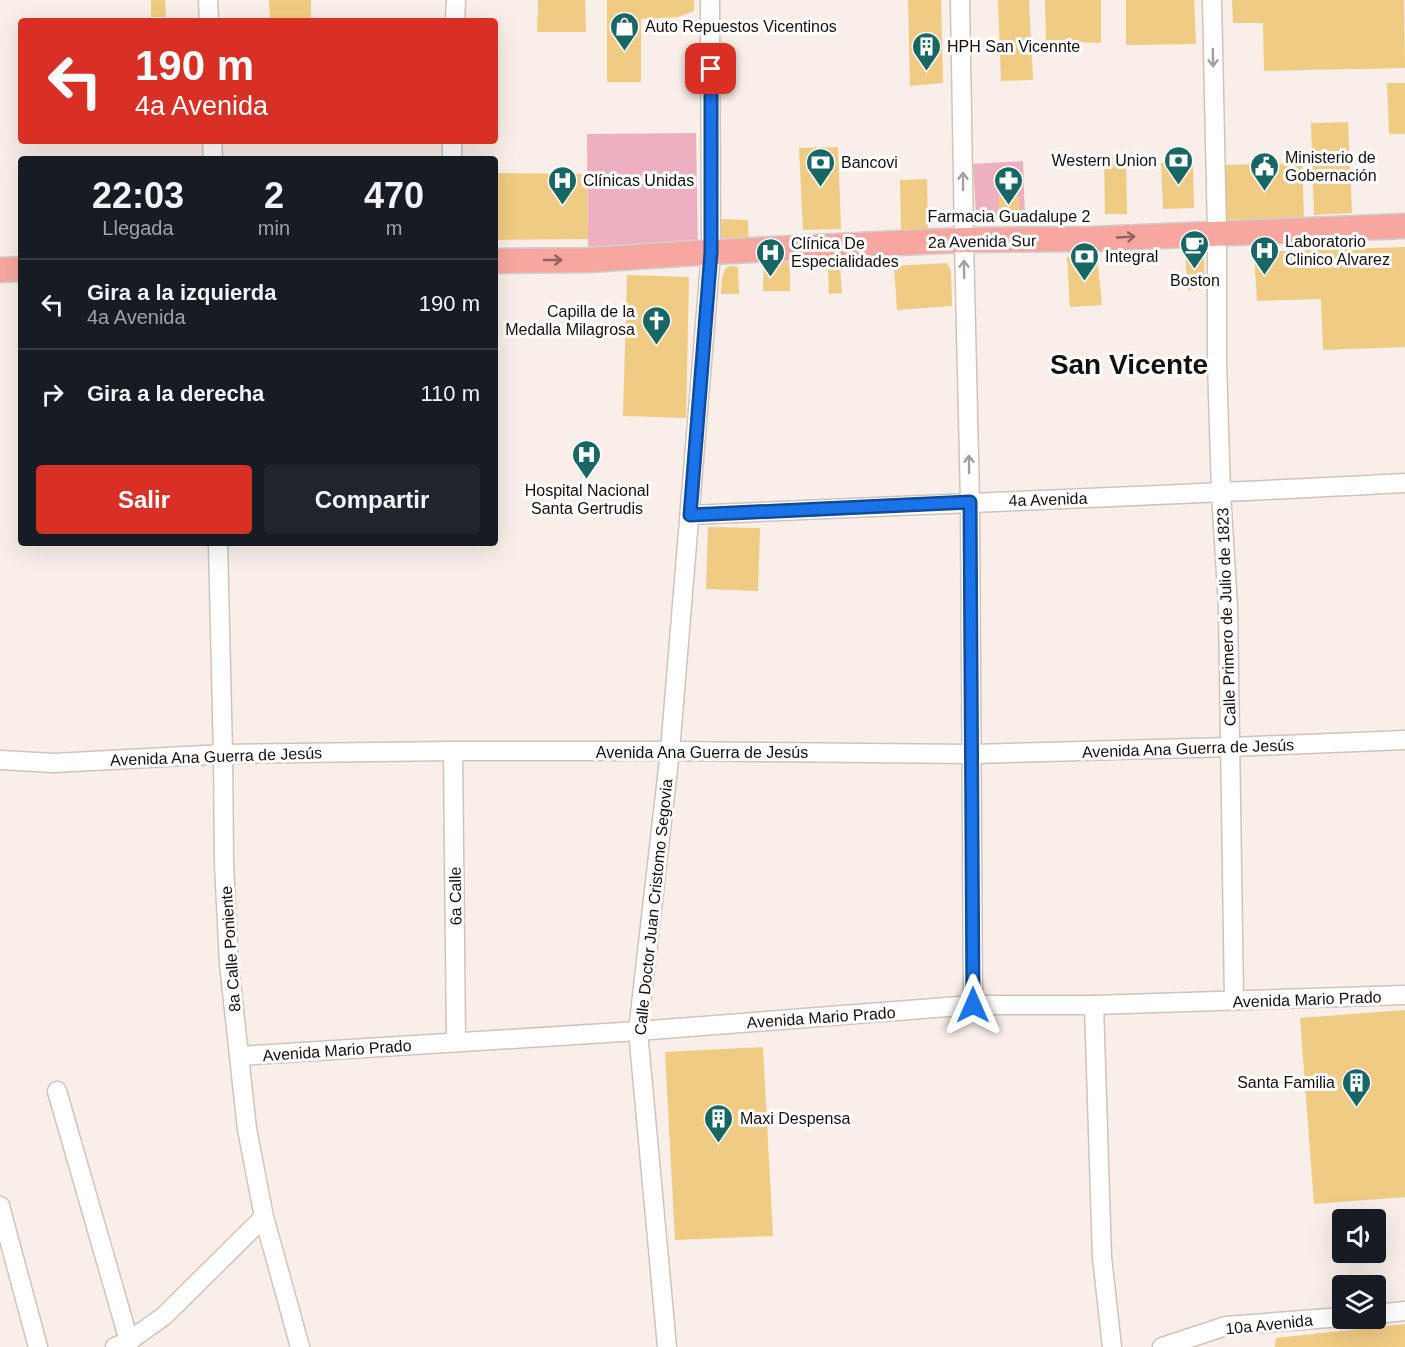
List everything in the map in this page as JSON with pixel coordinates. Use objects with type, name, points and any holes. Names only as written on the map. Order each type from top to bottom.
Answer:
[{"type":"main road","name":"2a Avenida Sur","points":[[498,261],[589,260],[964,240],[1091,239],[1405,226]]},
{"type":"main road","points":[[0,270],[18,269]]},
{"type":"street","points":[[208,0],[209,18]]},
{"type":"street","points":[[455,18],[456,0]]},
{"type":"street","name":"Calle Doctor Juan Cristomo Segovia","points":[[667,1347],[638,1031],[670,751],[711,252],[710,0]]},
{"type":"street","points":[[960,0],[970,502],[973,1005]]},
{"type":"street","name":"Calle Primero de Julio de 1823","points":[[1212,0],[1217,362],[1221,493],[1228,607],[1234,1001]]},
{"type":"street","name":"4a Avenida","points":[[690,515],[1405,483]]},
{"type":"street","name":"8a Calle Poniente","points":[[218,546],[224,864],[229,964],[238,1056],[246,1129],[264,1216],[300,1347]]},
{"type":"street","name":"Avenida Ana Guerra de Jesús","points":[[0,760],[54,764],[223,754],[453,751],[972,754],[1405,740]]},
{"type":"street","name":"6a Calle","points":[[453,751],[456,1042]]},
{"type":"street","name":"Avenida Mario Prado","points":[[238,1056],[638,1031],[973,1005],[1094,1005],[1405,995]]},
{"type":"street","points":[[1094,1005],[1102,1257],[1112,1347]]},
{"type":"street","points":[[57,1091],[122,1344],[164,1316],[264,1216]]},
{"type":"street","points":[[0,1206],[38,1347]]},
{"type":"street","points":[[1386,1313],[1405,1311]]},
{"type":"street","name":"10a Avenida","points":[[1162,1347],[1226,1326],[1332,1318]]},
{"type":"shaded area","points":[[696,133],[698,247],[588,248],[587,134]]},
{"type":"shaded area","points":[[1023,161],[1025,216],[976,218],[973,164]]},
{"type":"building","points":[[151,0],[165,0],[166,17],[151,17]]},
{"type":"building","points":[[269,0],[311,0],[311,18],[270,18]]},
{"type":"building","points":[[538,0],[585,0],[586,32],[537,32]]},
{"type":"building","name":"Auto Repuestos Vicentinos","points":[[607,0],[694,0],[694,11],[678,17],[641,19],[641,82],[607,82]]},
{"type":"building","points":[[908,0],[941,0],[943,83],[910,86]]},
{"type":"building","points":[[998,0],[1029,0],[1033,80],[1001,81]]},
{"type":"building","points":[[1045,0],[1101,0],[1101,43],[1046,41]]},
{"type":"building","points":[[1126,0],[1194,0],[1196,44],[1126,45]]},
{"type":"building","points":[[1232,0],[1404,0],[1405,68],[1264,71],[1263,23],[1233,23]]},
{"type":"building","points":[[1387,83],[1405,83],[1405,134],[1389,134]]},
{"type":"building","points":[[1348,122],[1352,213],[1314,215],[1311,123]]},
{"type":"building","name":"Bancovi","points":[[838,147],[841,229],[803,230],[799,148]]},
{"type":"building","points":[[1104,157],[1126,157],[1127,214],[1105,214]]},
{"type":"building","name":"Western Union","points":[[1193,162],[1194,208],[1163,209],[1161,163]]},
{"type":"building","name":"Ministerio de Gobernación","points":[[1302,163],[1304,218],[1225,220],[1224,165]]},
{"type":"building","points":[[498,173],[587,174],[588,239],[498,240]]},
{"type":"building","points":[[927,179],[928,230],[901,231],[900,180]]},
{"type":"building","name":"Farmacia Guadalupe 2","points":[[998,196],[1019,196],[1020,216],[999,217]]},
{"type":"building","points":[[719,219],[748,220],[749,244],[729,244],[719,236]]},
{"type":"building","points":[[1405,247],[1405,347],[1323,350],[1321,299],[1257,301],[1254,252]]},
{"type":"building","name":"Boston","points":[[1204,251],[1205,288],[1188,290],[1185,252]]},
{"type":"building","name":"Integral","points":[[1097,256],[1102,305],[1070,307],[1067,257]]},
{"type":"building","points":[[790,262],[790,291],[763,291],[764,263]]},
{"type":"building","points":[[947,263],[951,271],[952,306],[897,310],[894,266]]},
{"type":"building","points":[[730,266],[738,267],[739,294],[721,294],[722,277],[725,269]]},
{"type":"building","points":[[840,267],[842,293],[829,294],[828,268]]},
{"type":"building","name":"Capilla de la Medalla Milagrosa","points":[[627,275],[689,277],[686,418],[623,416]]},
{"type":"building","points":[[708,527],[760,528],[758,591],[706,589]]},
{"type":"building","name":"Santa Familia","points":[[1405,1010],[1405,1197],[1314,1204],[1300,1018]]},
{"type":"building","name":"Maxi Despensa","points":[[763,1047],[773,1236],[675,1240],[665,1052]]},
{"type":"building","points":[[1405,1324],[1405,1347],[1275,1347],[1276,1338],[1359,1329],[1386,1329],[1386,1326]]},
{"type":"place","name":"Auto Repuestos Vicentinos","points":[[624,52]]},
{"type":"place","name":"HPH San Vicennte","points":[[926,72]]},
{"type":"place","name":"Western Union","points":[[1178,186]]},
{"type":"place","name":"Bancovi","points":[[820,188]]},
{"type":"place","name":"Ministerio de Gobernación","points":[[1264,192]]},
{"type":"place","name":"Clínicas Unidas","points":[[562,206]]},
{"type":"place","name":"Farmacia Guadalupe 2","points":[[1009,206]]},
{"type":"place","name":"Boston","points":[[1195,270]]},
{"type":"place","name":"Laboratorio Clinico Alvarez","points":[[1264,276]]},
{"type":"place","name":"Clínica De Especialidades","points":[[770,278]]},
{"type":"place","name":"Integral","points":[[1084,282]]},
{"type":"place","name":"Capilla de la Medalla Milagrosa","points":[[656,346]]},
{"type":"place","name":"Hospital Nacional Santa Gertrudis","points":[[587,480]]},
{"type":"place","name":"Santa Familia","points":[[1356,1108]]},
{"type":"place","name":"Maxi Despensa","points":[[719,1144]]},
{"type":"district","name":"San Vicente","points":[[1129,364]]},
{"type":"route","points":[[711,69],[711,252],[690,515],[970,502],[973,1005]]}]
